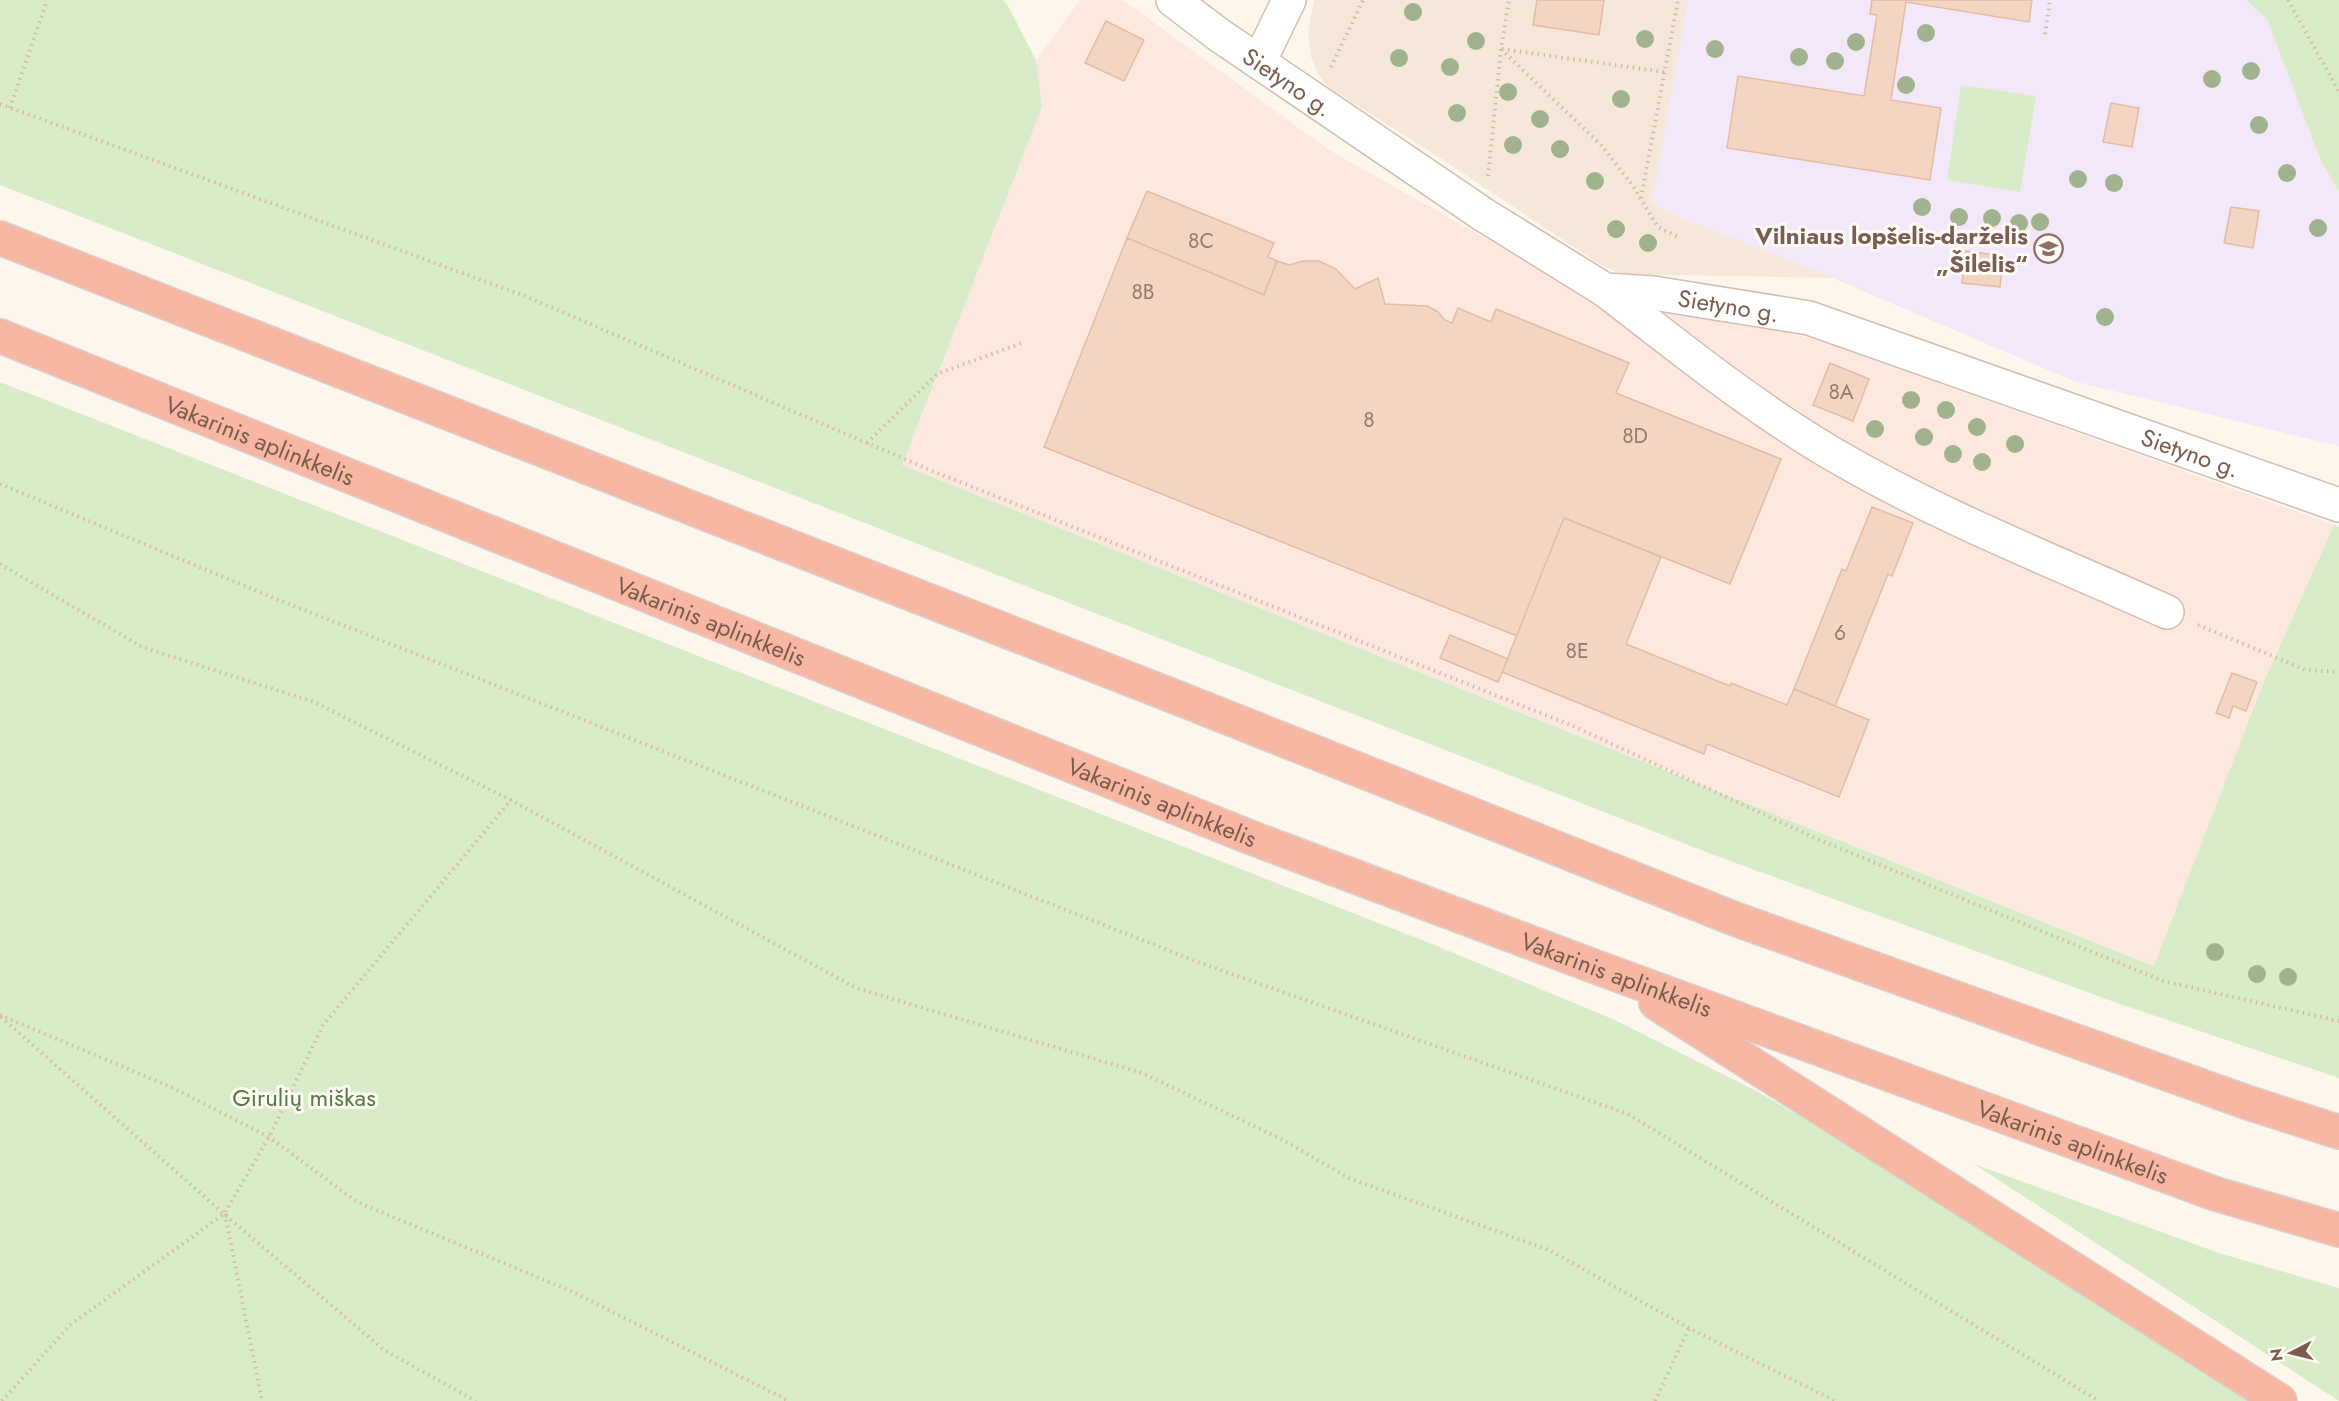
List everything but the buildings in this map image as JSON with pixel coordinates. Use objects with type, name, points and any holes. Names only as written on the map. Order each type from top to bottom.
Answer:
[{"type":"highway","points":[[0,238],[1161,691],[1735,919],[2235,1098],[2339,1132]]},
{"type":"highway","name":"Vakarinis aplinkkelis","points":[[0,336],[1252,838],[1604,970],[2216,1194],[2339,1230]]},
{"type":"highway","points":[[1604,970],[2280,1401]]},
{"type":"street","name":"Sietyno g.","points":[[1173,0],[1315,101],[1484,216],[1605,290],[1653,293],[1809,318],[2339,505]]},
{"type":"street","points":[[1259,62],[1289,0]]},
{"type":"street","points":[[1605,290],[1773,416],[1838,457],[1972,527],[2167,612]]},
{"type":"path","points":[[10,108],[47,0]]},
{"type":"path","points":[[1315,101],[1363,0]]},
{"type":"path","points":[[1489,173],[1501,49],[1509,0]]},
{"type":"path","points":[[1641,198],[1677,0]]},
{"type":"path","points":[[2045,34],[2050,0]]},
{"type":"path","points":[[2288,0],[2339,93]]},
{"type":"path","points":[[1501,49],[1664,72]]},
{"type":"path","points":[[1501,49],[1601,145],[1641,198],[1658,227],[1678,237]]},
{"type":"path","points":[[0,104],[525,296],[867,443],[1573,726],[1817,839],[2163,981],[2339,1021]]},
{"type":"path","points":[[867,443],[937,374],[1022,343]]},
{"type":"path","points":[[0,484],[274,598],[1198,962],[1628,1114],[2099,1401]]},
{"type":"path","points":[[0,564],[142,647],[314,702],[511,800],[856,988],[1142,1073],[1281,1139],[1351,1179],[1549,1250],[1689,1328],[1835,1401]]},
{"type":"path","points":[[2167,612],[2306,669],[2339,672]]},
{"type":"path","points":[[2,1401],[70,1325],[224,1214],[269,1137],[323,1025],[511,800]]},
{"type":"path","points":[[0,1015],[171,1088],[269,1137],[357,1202],[571,1291],[789,1401]]},
{"type":"path","points":[[0,1015],[224,1214],[384,1350],[476,1401]]},
{"type":"path","points":[[224,1214],[262,1401]]},
{"type":"path","points":[[1655,1401],[1689,1328]]},
{"type":"shaded area","points":[[1080,0],[1123,0],[1329,150],[1586,295],[1743,320],[1826,343],[2334,525],[2265,679],[2155,966],[902,465],[1042,107],[1036,60]]},
{"type":"shaded area","name":"Vilniaus lopšelis-darželis „Šilelis“","points":[[1314,0],[2246,0],[2320,159],[2339,192],[2339,446],[2074,381],[1833,278],[1622,274],[1599,264],[1434,154],[1329,88],[1318,74],[1311,57],[1308,33]]},
{"type":"shaded area","name":"Vilniaus lopšelis-darželis „Šilelis“","points":[[1688,0],[2246,0],[2267,19],[2320,159],[2339,192],[2339,446],[2074,381],[1833,277],[1686,220],[1652,203]]},
{"type":"green space","points":[[0,0],[1003,0],[1036,60],[1042,107],[902,465],[2154,966],[2265,679],[2334,525],[2339,527],[2339,1078],[2120,1004],[1714,855],[0,185]]},
{"type":"green space","points":[[2246,0],[2339,0],[2339,192],[2320,159],[2267,19]]},
{"type":"green space","points":[[1961,85],[2036,96],[2020,192],[1947,180]]},
{"type":"green space","name":"Girulių miškas","points":[[0,382],[1432,944],[1615,1020],[1758,1092],[1907,1178],[2250,1401],[0,1401]]},
{"type":"green space","points":[[1974,1164],[2219,1253],[2339,1288],[2339,1401]]},
{"type":"place","name":"Vilniaus lopšelis-darželis „Šilelis“","points":[[2049,249]]}]
